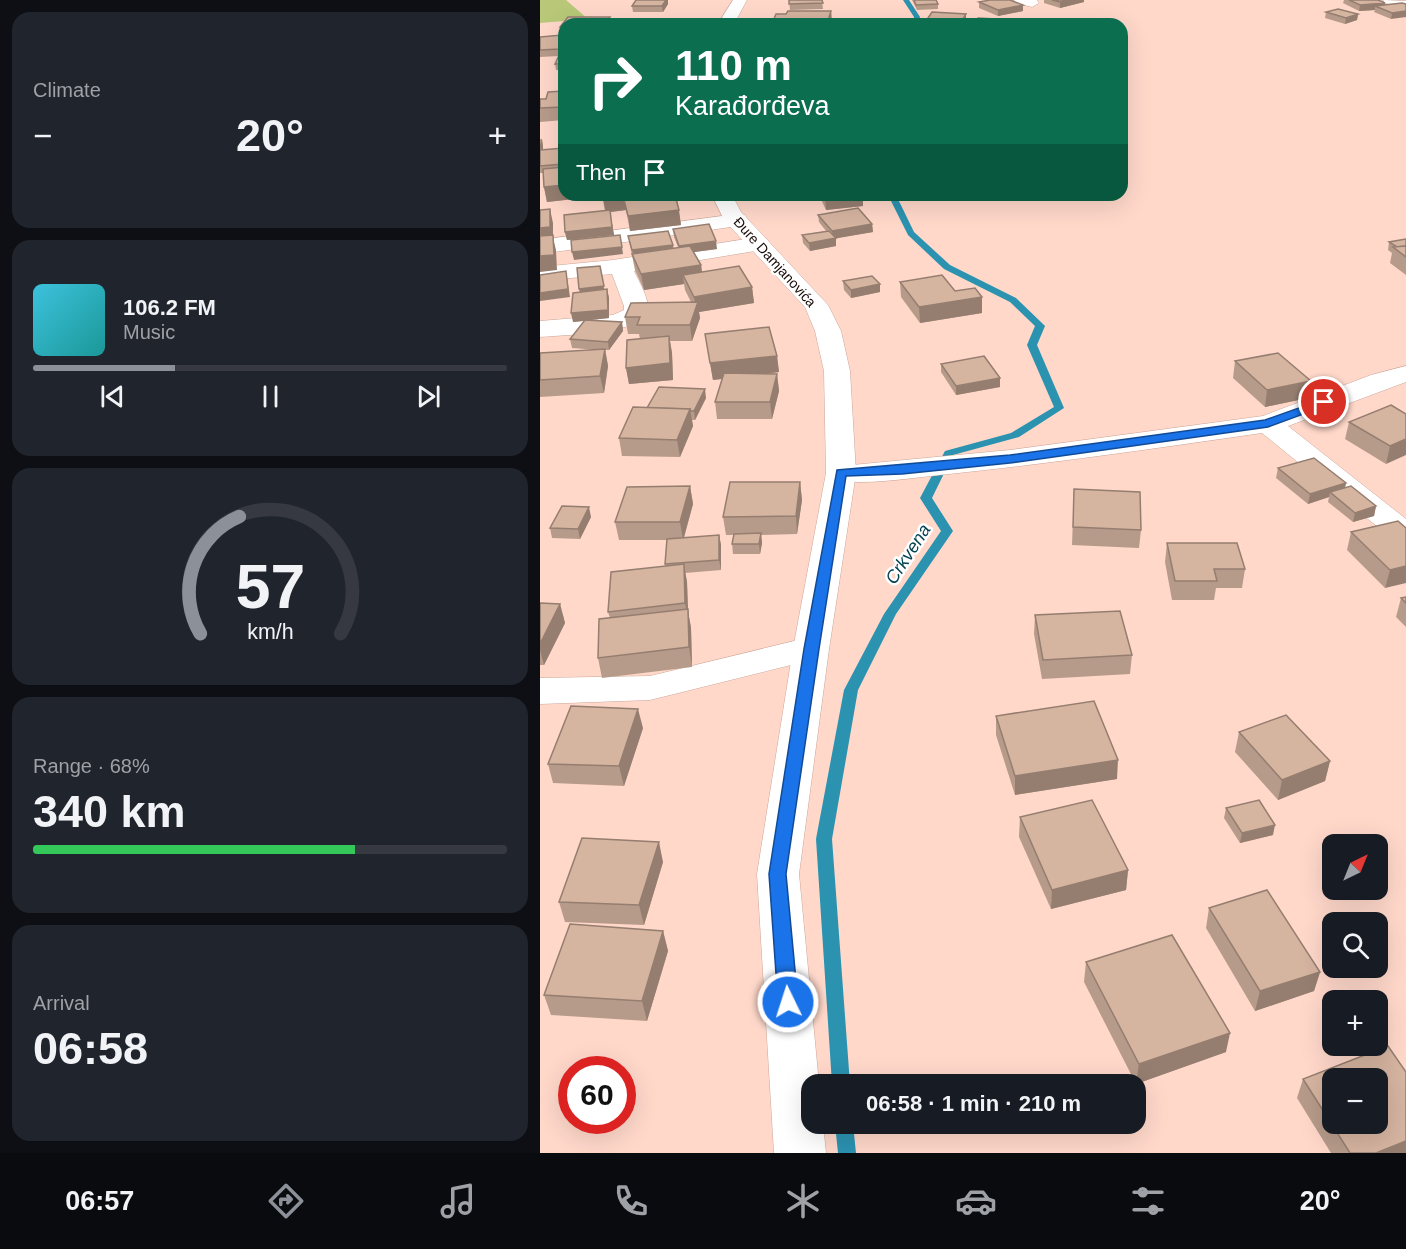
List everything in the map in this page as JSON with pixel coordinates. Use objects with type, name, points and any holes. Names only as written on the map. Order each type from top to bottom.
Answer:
[{"type":"street","points":[[730,18],[740,0]]},
{"type":"street","points":[[1390,0],[1406,6]]},
{"type":"street","name":"Đure Damjanovića","points":[[726,201],[737,220],[816,305],[828,331],[837,371],[841,473],[811,649],[778,874],[800,1153]]},
{"type":"street","points":[[540,247],[737,220]]},
{"type":"street","points":[[540,274],[621,266],[759,244]]},
{"type":"street","points":[[540,329],[619,322],[636,314],[636,306],[621,266]]},
{"type":"street","points":[[841,473],[902,470],[1010,459],[1268,424],[1380,381],[1406,374]]},
{"type":"street","points":[[1268,424],[1394,514],[1406,534]]},
{"type":"street","points":[[540,691],[650,688],[811,649]]},
{"type":"green space","points":[[540,0],[566,0],[587,18],[558,18],[558,22],[540,23]]},
{"type":"building","points":[[636,0],[666,0],[662,6],[632,6]]},
{"type":"building","points":[[789,0],[822,0],[823,3],[789,4]]},
{"type":"building","points":[[914,0],[936,0],[938,4],[916,5]]},
{"type":"building","points":[[1010,0],[1023,5],[998,10],[979,2]]},
{"type":"building","points":[[1349,0],[1378,0],[1385,3],[1360,5]]},
{"type":"building","points":[[1406,4],[1406,11],[1392,13],[1375,6]]},
{"type":"building","points":[[1338,9],[1358,14],[1346,18],[1326,12]]},
{"type":"building","points":[[788,11],[831,11],[829,18],[774,18],[776,14],[786,14]]},
{"type":"building","points":[[932,12],[966,14],[964,18],[928,18]]},
{"type":"building","points":[[568,17],[610,17],[609,18]]},
{"type":"building","points":[[558,35],[558,49],[540,50],[540,37]]},
{"type":"building","points":[[558,91],[558,107],[540,108],[540,99],[546,99],[548,92]]},
{"type":"building","points":[[558,148],[558,164],[540,166],[540,150]]},
{"type":"building","points":[[558,168],[558,186],[544,187],[543,169]]},
{"type":"building","points":[[624,201],[677,201],[679,210],[628,216]]},
{"type":"building","points":[[858,208],[872,224],[832,231],[818,215]]},
{"type":"building","points":[[550,209],[550,227],[540,228],[540,210]]},
{"type":"building","points":[[610,210],[612,227],[565,232],[564,215]]},
{"type":"building","points":[[709,224],[716,241],[679,246],[673,229]]},
{"type":"building","points":[[668,231],[673,245],[632,250],[628,236]]},
{"type":"building","points":[[829,231],[836,238],[809,243],[802,235]]},
{"type":"building","points":[[553,235],[554,255],[540,256],[540,236]]},
{"type":"building","points":[[620,235],[622,247],[572,252],[571,240]]},
{"type":"building","points":[[1406,239],[1406,246],[1397,247],[1389,242]]},
{"type":"building","points":[[690,246],[701,265],[641,274],[632,254]]},
{"type":"building","points":[[1406,246],[1406,257],[1393,247]]},
{"type":"building","points":[[600,266],[604,286],[579,289],[577,268]]},
{"type":"building","points":[[739,266],[752,287],[694,297],[683,275]]},
{"type":"building","points":[[566,271],[568,289],[540,293],[540,275]]},
{"type":"building","points":[[942,275],[955,291],[975,288],[982,297],[919,307],[900,282]]},
{"type":"building","points":[[872,276],[880,284],[851,290],[843,281]]},
{"type":"building","points":[[607,289],[608,310],[571,313],[573,293]]},
{"type":"building","points":[[698,302],[690,325],[637,325],[640,317],[625,317],[631,303]]},
{"type":"building","points":[[585,320],[622,322],[608,342],[570,339]]},
{"type":"building","points":[[769,327],[777,356],[710,363],[705,334]]},
{"type":"building","points":[[669,336],[670,363],[626,368],[627,340]]},
{"type":"building","points":[[605,349],[600,376],[540,380],[540,353]]},
{"type":"building","points":[[1278,353],[1311,381],[1267,390],[1235,361]]},
{"type":"building","points":[[984,356],[1000,378],[956,386],[941,364]]},
{"type":"building","points":[[724,373],[777,374],[770,402],[715,402]]},
{"type":"building","points":[[659,387],[705,389],[694,411],[647,408]]},
{"type":"building","points":[[1391,405],[1406,414],[1406,439],[1390,446],[1349,422]]},
{"type":"building","points":[[633,407],[690,409],[677,440],[619,438]]},
{"type":"building","points":[[1314,458],[1346,483],[1310,494],[1278,468]]},
{"type":"building","points":[[730,482],[800,482],[796,516],[723,517]]},
{"type":"building","points":[[690,486],[680,522],[615,522],[627,487]]},
{"type":"building","points":[[1351,486],[1376,506],[1355,513],[1330,492]]},
{"type":"building","points":[[1074,489],[1140,492],[1141,530],[1073,527]]},
{"type":"building","points":[[562,506],[589,507],[578,529],[550,528]]},
{"type":"building","points":[[1398,521],[1406,528],[1406,566],[1390,570],[1351,532]]},
{"type":"building","points":[[761,533],[759,544],[732,544],[734,534]]},
{"type":"building","points":[[719,535],[719,560],[665,564],[667,539]]},
{"type":"building","points":[[1167,543],[1237,543],[1245,569],[1214,569],[1217,581],[1175,581]]},
{"type":"building","points":[[684,564],[685,603],[608,612],[611,572]]},
{"type":"building","points":[[540,603],[560,604],[540,644]]},
{"type":"building","points":[[688,609],[689,647],[598,658],[599,619]]},
{"type":"building","points":[[1120,611],[1132,655],[1043,660],[1035,615]]},
{"type":"building","points":[[1094,701],[1118,760],[1015,776],[996,716]]},
{"type":"building","points":[[571,706],[638,709],[619,766],[548,764]]},
{"type":"building","points":[[1286,715],[1330,761],[1282,780],[1239,732]]},
{"type":"building","points":[[1092,800],[1128,870],[1052,890],[1020,817]]},
{"type":"building","points":[[1259,800],[1275,825],[1242,833],[1226,808]]},
{"type":"building","points":[[582,838],[659,842],[639,905],[559,902]]},
{"type":"building","points":[[1267,890],[1320,972],[1260,991],[1209,908]]},
{"type":"building","points":[[570,924],[663,931],[642,1001],[544,995]]},
{"type":"building","points":[[1172,935],[1230,1033],[1139,1064],[1086,962]]},
{"type":"building","points":[[1388,1046],[1406,1072],[1406,1141],[1376,1153],[1350,1153],[1338,1134],[1388,1134],[1388,1068],[1331,1068],[1362,1056],[1388,1056]]},
{"type":"building","points":[[1322,1072],[1322,1109],[1303,1079]]},
{"type":"waterway","name":"Crkvena","points":[[906,0],[917,18]]},
{"type":"waterway","name":"Crkvena","points":[[840,1074],[824,839],[851,690],[890,614],[947,531],[926,498],[949,453],[1015,435],[1059,408],[1032,345],[1040,326],[1013,300],[947,267],[911,233],[895,201]]},
{"type":"waterway","name":"Crkvena","points":[[845,1134],[847,1153]]},
{"type":"route","points":[[788,1002],[778,874],[811,649],[841,473],[902,470],[1010,459],[1268,424],[1324,402]]}]
